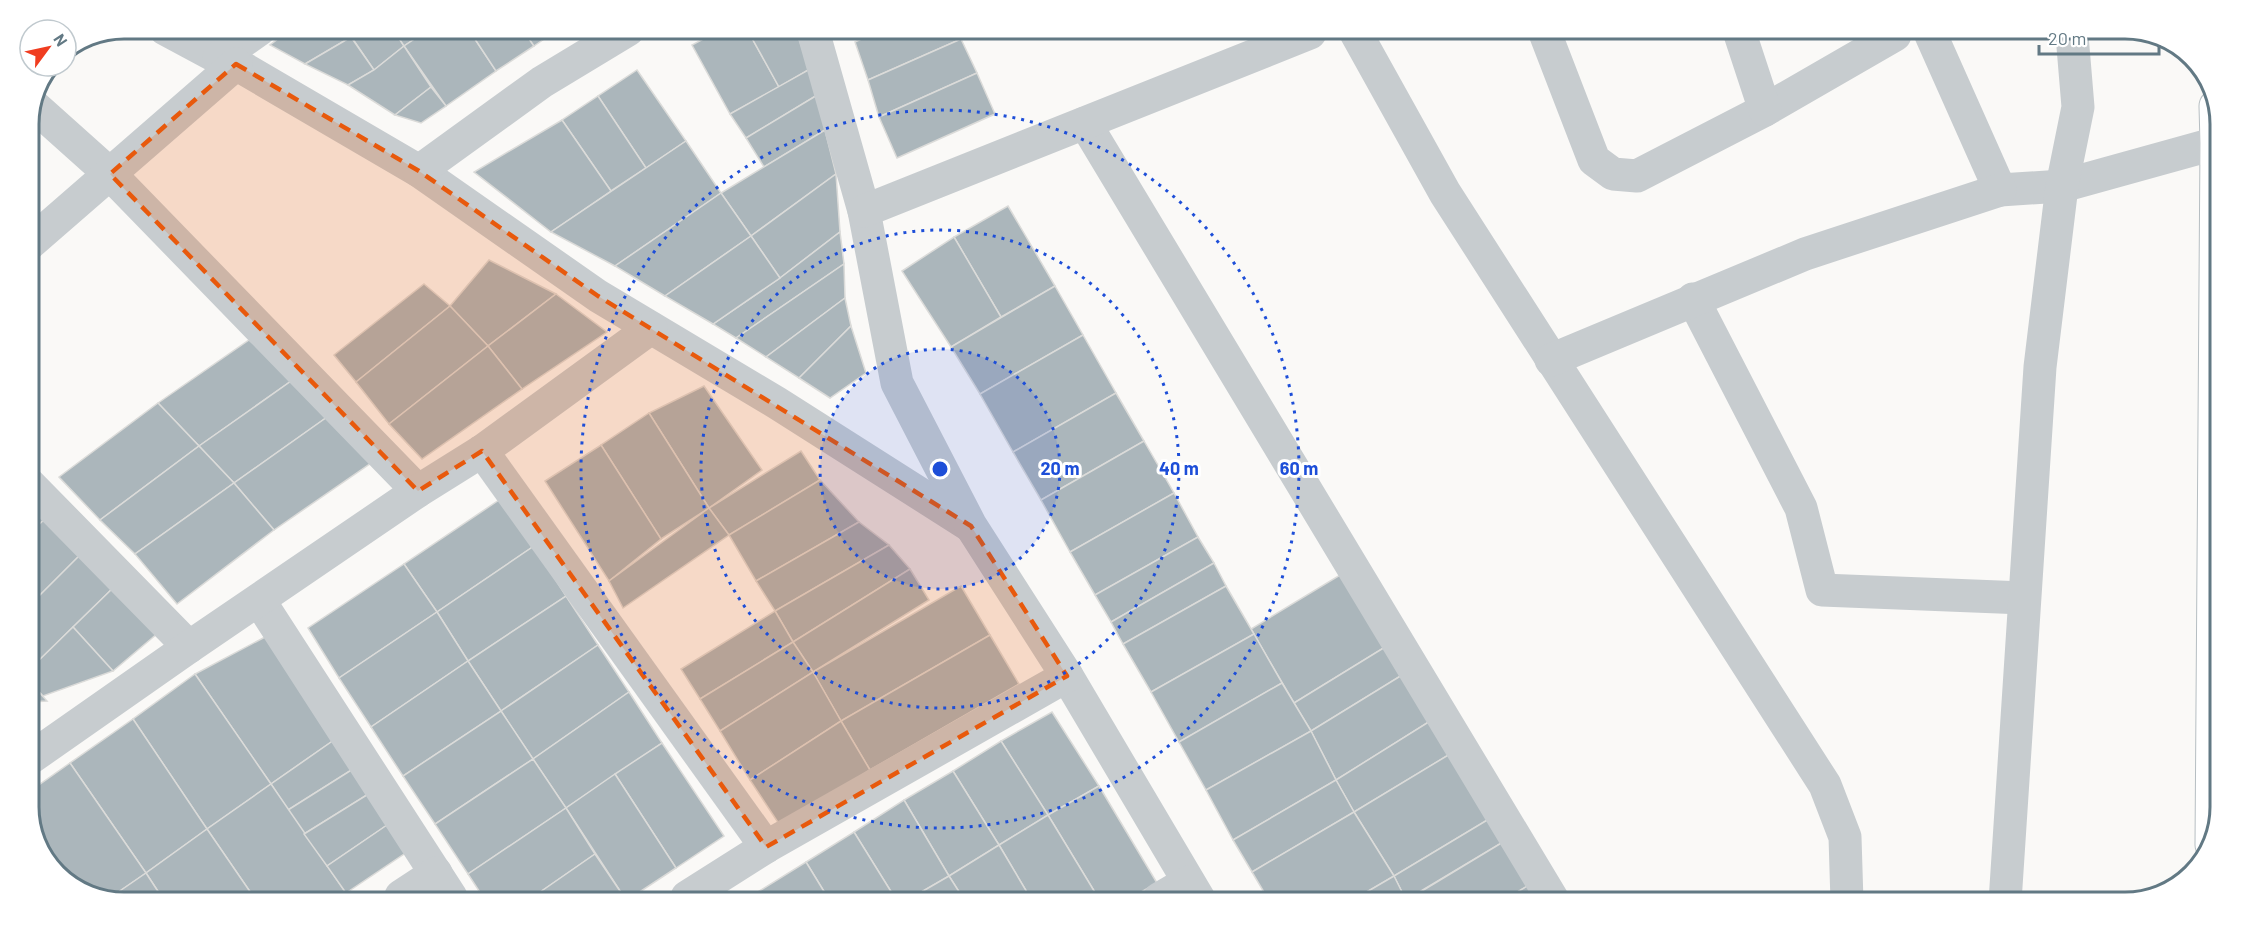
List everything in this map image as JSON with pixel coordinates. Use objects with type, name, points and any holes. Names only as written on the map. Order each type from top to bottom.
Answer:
[{"type":"street","points":[[184,39],[227,61],[418,171],[598,296],[777,403],[971,526]]},
{"type":"street","points":[[39,235],[110,174],[250,39]]},
{"type":"street","points":[[418,171],[542,82],[613,39]]},
{"type":"street","points":[[815,39],[864,211],[897,383],[971,526],[1067,676],[1194,890]]},
{"type":"street","points":[[864,211],[1295,39]]},
{"type":"street","points":[[1359,39],[1445,194],[1825,785],[1845,837],[1847,892]]},
{"type":"street","points":[[1547,39],[1594,160],[1613,174],[1637,176],[1765,110],[1888,39]]},
{"type":"street","points":[[1742,39],[1765,110]]},
{"type":"street","points":[[1933,39],[2000,190]]},
{"type":"street","points":[[2006,892],[2040,367],[2062,186],[2078,107],[2072,39]]},
{"type":"street","points":[[40,112],[110,174],[418,492]]},
{"type":"street","points":[[1085,123],[1548,892]]},
{"type":"street","points":[[1551,360],[1804,254],[2000,190],[2062,186],[2210,145]]},
{"type":"street","points":[[1693,299],[1801,508],[1822,590],[2024,598]]},
{"type":"street","points":[[39,752],[189,647],[482,451],[651,328]]},
{"type":"street","points":[[482,451],[766,847]]},
{"type":"street","points":[[39,494],[189,647]]},
{"type":"street","points":[[259,600],[444,885],[417,892]]},
{"type":"street","points":[[695,892],[766,847],[1067,676]]},
{"type":"highlighted area","points":[[236,64],[419,171],[598,296],[971,526],[1067,676],[766,847],[482,451],[418,491],[110,174]]},
{"type":"building","points":[[278,39],[348,39],[305,64],[270,45]]},
{"type":"building","points":[[348,39],[352,39],[374,70],[348,85],[305,64]]},
{"type":"building","points":[[353,39],[399,39],[404,46],[374,70]]},
{"type":"building","points":[[399,39],[414,39],[404,46]]},
{"type":"building","points":[[414,39],[475,39],[496,71],[446,106],[404,46]]},
{"type":"building","points":[[475,39],[529,39],[534,46],[496,71]]},
{"type":"building","points":[[529,39],[544,39],[534,46]]},
{"type":"building","points":[[703,39],[752,39],[779,87],[730,114],[692,45]]},
{"type":"building","points":[[752,39],[799,39],[810,69],[779,87]]},
{"type":"building","points":[[861,39],[961,39],[868,80],[855,42]]},
{"type":"building","points":[[961,39],[977,73],[879,117],[868,80]]},
{"type":"building","points":[[404,46],[431,87],[395,115],[348,85],[374,70]]},
{"type":"building","points":[[810,69],[819,94],[746,138],[730,114]]},
{"type":"building","points":[[637,70],[686,141],[646,168],[598,96]]},
{"type":"building","points":[[977,73],[995,114],[897,158],[879,117]]},
{"type":"building","points":[[431,87],[446,106],[421,123],[395,115]]},
{"type":"building","points":[[819,94],[825,130],[764,167],[746,138]]},
{"type":"building","points":[[598,96],[646,168],[611,191],[562,120]]},
{"type":"building","points":[[562,120],[611,191],[551,232],[474,172]]},
{"type":"building","points":[[825,130],[836,174],[751,236],[721,193]]},
{"type":"building","points":[[686,141],[721,193],[615,266],[551,232]]},
{"type":"building","points":[[836,174],[840,232],[780,278],[751,236]]},
{"type":"building","points":[[721,193],[751,236],[665,296],[615,266]]},
{"type":"building","points":[[1008,206],[1055,286],[1001,317],[954,237]]},
{"type":"building","points":[[840,232],[844,264],[736,338],[713,324],[780,278]]},
{"type":"building","points":[[751,236],[780,278],[713,324],[665,296]]},
{"type":"building","points":[[954,237],[1001,317],[951,347],[902,271]]},
{"type":"building","points":[[489,260],[556,294],[488,346],[450,306]]},
{"type":"building","points":[[844,264],[845,298],[766,357],[736,338]]},
{"type":"building","points":[[424,284],[450,306],[356,382],[334,355]]},
{"type":"building","points":[[1055,286],[1083,335],[980,394],[951,347]]},
{"type":"building","points":[[556,294],[607,332],[522,389],[488,346]]},
{"type":"building","points":[[845,298],[851,326],[799,378],[766,357]]},
{"type":"building","points":[[450,306],[488,346],[389,424],[356,382]]},
{"type":"building","points":[[851,326],[866,373],[830,398],[799,378]]},
{"type":"building","points":[[1083,335],[1116,393],[1013,452],[980,394]]},
{"type":"building","points":[[249,340],[294,379],[199,446],[158,403]]},
{"type":"building","points":[[488,346],[522,389],[422,459],[389,424]]},
{"type":"building","points":[[294,379],[330,415],[234,483],[199,446]]},
{"type":"building","points":[[704,386],[762,470],[709,508],[649,413]]},
{"type":"building","points":[[1116,393],[1144,441],[1041,500],[1013,452]]},
{"type":"building","points":[[158,403],[199,446],[100,520],[59,477]]},
{"type":"building","points":[[649,413],[709,508],[661,539],[601,445]]},
{"type":"building","points":[[330,415],[371,463],[274,530],[234,483]]},
{"type":"building","points":[[1144,441],[1174,493],[1070,552],[1041,500]]},
{"type":"building","points":[[601,445],[661,539],[609,581],[545,481]]},
{"type":"building","points":[[199,446],[234,483],[135,554],[100,520]]},
{"type":"building","points":[[801,451],[820,480],[729,535],[709,508]]},
{"type":"building","points":[[820,480],[859,522],[756,581],[729,535]]},
{"type":"building","points":[[234,483],[274,530],[177,604],[135,554]]},
{"type":"building","points":[[1174,493],[1198,537],[1095,595],[1070,552]]},
{"type":"building","points":[[502,498],[534,546],[437,612],[404,564]]},
{"type":"building","points":[[39,506],[48,516],[39,525]]},
{"type":"building","points":[[709,508],[729,535],[623,608],[609,581]]},
{"type":"building","points":[[48,516],[81,554],[39,596],[39,525]]},
{"type":"building","points":[[859,522],[889,545],[775,611],[756,581]]},
{"type":"building","points":[[1198,537],[1214,563],[1111,622],[1095,595]]},
{"type":"building","points":[[889,545],[910,569],[793,642],[775,611]]},
{"type":"building","points":[[534,546],[566,596],[468,661],[437,612]]},
{"type":"building","points":[[81,554],[113,588],[39,660],[39,596]]},
{"type":"building","points":[[1214,563],[1226,586],[1123,644],[1111,622]]},
{"type":"building","points":[[404,564],[437,612],[339,678],[308,628]]},
{"type":"building","points":[[910,569],[929,600],[813,672],[793,642]]},
{"type":"building","points":[[1350,569],[1390,644],[1294,703],[1251,629]]},
{"type":"building","points":[[961,586],[990,635],[841,721],[813,672]]},
{"type":"building","points":[[1226,586],[1254,634],[1151,692],[1123,644]]},
{"type":"building","points":[[113,588],[158,633],[113,671],[73,627]]},
{"type":"building","points":[[566,596],[598,645],[501,711],[468,661]]},
{"type":"building","points":[[775,611],[793,642],[700,699],[681,669]]},
{"type":"building","points":[[437,612],[468,661],[371,727],[339,678]]},
{"type":"building","points":[[73,627],[113,671],[43,696],[39,692],[39,660]]},
{"type":"building","points":[[1254,634],[1282,683],[1179,742],[1151,692]]},
{"type":"building","points":[[990,635],[1019,684],[870,770],[841,721]]},
{"type":"building","points":[[265,637],[334,740],[271,784],[195,674]]},
{"type":"building","points":[[793,642],[813,672],[720,731],[700,699]]},
{"type":"building","points":[[1390,644],[1407,672],[1311,731],[1294,703]]},
{"type":"building","points":[[598,645],[629,692],[533,759],[501,711]]},
{"type":"building","points":[[468,661],[501,711],[403,776],[371,727]]},
{"type":"building","points":[[813,672],[841,721],[750,780],[720,731]]},
{"type":"building","points":[[1407,672],[1435,718],[1336,780],[1311,731]]},
{"type":"building","points":[[195,674],[271,784],[207,829],[133,719]]},
{"type":"building","points":[[1282,683],[1311,731],[1206,790],[1179,742]]},
{"type":"building","points":[[39,692],[47,701],[39,701]]},
{"type":"building","points":[[629,692],[662,743],[566,808],[533,759]]},
{"type":"building","points":[[501,711],[533,759],[435,824],[403,776]]},
{"type":"building","points":[[1052,712],[1099,786],[1048,815],[1001,741]]},
{"type":"building","points":[[1435,718],[1455,751],[1354,812],[1336,780]]},
{"type":"building","points":[[133,719],[207,829],[146,873],[70,763]]},
{"type":"building","points":[[841,721],[870,770],[781,827],[750,780]]},
{"type":"building","points":[[1311,731],[1336,780],[1233,840],[1206,790]]},
{"type":"building","points":[[334,740],[353,769],[288,810],[271,784]]},
{"type":"building","points":[[1001,741],[1048,815],[999,845],[953,771]]},
{"type":"building","points":[[662,743],[724,836],[676,868],[615,774]]},
{"type":"building","points":[[1455,751],[1494,816],[1394,876],[1354,812]]},
{"type":"building","points":[[533,759],[566,808],[468,874],[435,824]]},
{"type":"building","points":[[70,763],[146,873],[119,891],[92,886],[72,874],[53,854],[44,834],[39,812],[39,785]]},
{"type":"building","points":[[353,769],[370,793],[304,834],[288,810]]},
{"type":"building","points":[[953,771],[999,845],[949,876],[904,800]]},
{"type":"building","points":[[615,774],[676,868],[640,892],[621,892],[566,808]]},
{"type":"building","points":[[1336,780],[1354,812],[1252,872],[1233,840]]},
{"type":"building","points":[[271,784],[345,892],[250,892],[207,829]]},
{"type":"building","points":[[1099,786],[1157,883],[1141,892],[1095,892],[1048,815]]},
{"type":"building","points":[[370,793],[390,823],[327,866],[304,834]]},
{"type":"building","points":[[904,800],[949,876],[921,892],[891,892],[854,832]]},
{"type":"building","points":[[566,808],[595,854],[540,892],[480,892],[468,874]]},
{"type":"building","points":[[1354,812],[1394,876],[1367,892],[1264,892],[1252,872]]},
{"type":"building","points":[[1048,815],[1095,892],[1027,892],[999,845]]},
{"type":"building","points":[[1494,816],[1508,839],[1419,892],[1402,892],[1394,876]]},
{"type":"building","points":[[390,823],[407,852],[347,892],[327,866]]},
{"type":"building","points":[[207,829],[250,892],[158,892],[146,873]]},
{"type":"building","points":[[854,832],[891,892],[824,892],[806,862]]},
{"type":"building","points":[[1508,839],[1534,882],[1517,892],[1420,892]]},
{"type":"building","points":[[999,845],[1027,892],[959,892],[949,876]]},
{"type":"building","points":[[595,854],[621,892],[540,892]]},
{"type":"building","points":[[806,862],[824,892],[758,892]]},
{"type":"building","points":[[146,873],[158,892],[124,892],[119,891]]},
{"type":"building","points":[[949,876],[959,892],[921,892]]},
{"type":"building","points":[[1394,876],[1402,892],[1367,892]]},
{"type":"building","points":[[1534,882],[1540,892],[1517,892]]}]
